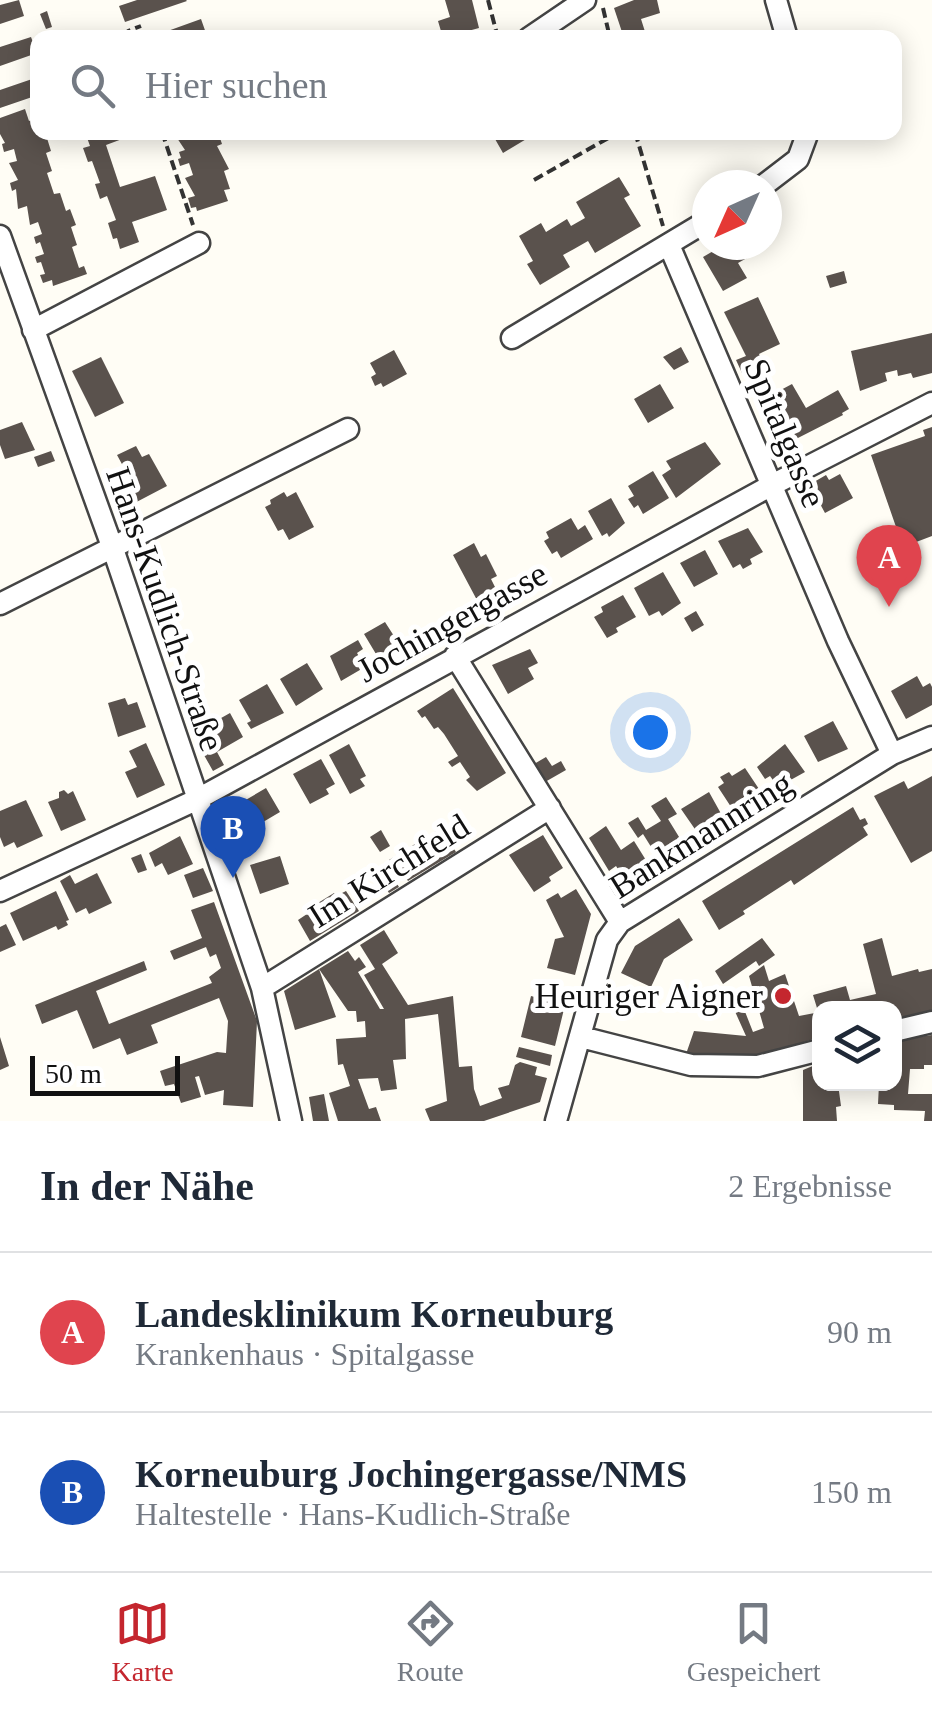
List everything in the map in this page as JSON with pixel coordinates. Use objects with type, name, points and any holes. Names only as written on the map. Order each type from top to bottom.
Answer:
[{"type":"street","points":[[541,30],[585,0]]},
{"type":"street","points":[[776,0],[785,30]]},
{"type":"street","points":[[782,171],[798,159],[805,140]]},
{"type":"street","points":[[512,338],[692,230]]},
{"type":"street","name":"Hans-Kudlich-Straße","points":[[0,236],[4,259],[113,548],[262,988],[290,1121]]},
{"type":"street","points":[[33,330],[199,244]]},
{"type":"street","name":"Spitalgasse","points":[[669,245],[838,642],[892,754]]},
{"type":"street","name":"Jochingergasse","points":[[0,891],[196,800],[772,485],[932,403]]},
{"type":"street","points":[[0,604],[348,428]]},
{"type":"street","points":[[455,656],[620,922]]},
{"type":"street","name":"Bankmannring","points":[[556,1121],[607,940],[620,922],[892,754],[932,737]]},
{"type":"street","name":"Im Kirchfeld","points":[[262,988],[550,808]]},
{"type":"street","points":[[902,1029],[932,1022]]},
{"type":"street","points":[[581,1038],[690,1066],[758,1066],[812,1052]]},
{"type":"path","points":[[488,0],[496,30]]},
{"type":"path","points":[[600,0],[608,30]]},
{"type":"path","points":[[128,30],[141,26]]},
{"type":"path","points":[[165,140],[199,244]]},
{"type":"path","points":[[534,180],[606,140]]},
{"type":"path","points":[[637,140],[669,245]]},
{"type":"building","points":[[19,0],[24,16],[0,24],[0,5]]},
{"type":"building","points":[[137,0],[187,1],[125,22],[119,6]]},
{"type":"building","points":[[445,0],[472,0],[479,28],[441,30],[438,21],[450,17]]},
{"type":"building","points":[[634,0],[657,0],[660,13],[641,19],[644,30],[621,30],[614,8]]},
{"type":"building","points":[[47,11],[52,27],[46,29],[40,14]]},
{"type":"building","points":[[201,19],[205,30],[170,30]]},
{"type":"building","points":[[30,37],[30,55],[0,66],[0,47]]},
{"type":"building","points":[[30,80],[30,98],[0,108],[0,90]]},
{"type":"building","points":[[25,109],[30,121],[30,140],[48,140],[51,151],[46,153],[52,171],[47,173],[54,194],[60,193],[66,211],[70,209],[76,225],[71,227],[77,245],[72,247],[79,268],[84,266],[87,274],[53,286],[52,280],[43,283],[40,275],[45,274],[35,257],[44,254],[34,237],[42,234],[38,222],[30,225],[27,206],[18,209],[16,189],[12,191],[10,183],[18,180],[9,163],[17,161],[14,149],[4,152],[0,118]]},
{"type":"building","points":[[88,140],[119,140],[106,145],[120,187],[155,176],[167,210],[132,222],[139,242],[120,249],[117,238],[113,239],[108,223],[116,220],[107,196],[100,199],[95,184],[100,183],[83,148],[90,146]]},
{"type":"building","points":[[178,140],[221,140],[222,144],[217,146],[229,169],[224,171],[230,189],[224,190],[228,201],[197,211],[196,207],[191,208],[188,198],[195,196],[185,178],[193,175],[189,163],[180,166],[178,159],[179,152],[185,150]]},
{"type":"building","points":[[496,140],[525,140],[503,153]]},
{"type":"building","points":[[619,177],[630,195],[624,198],[641,226],[595,253],[588,241],[563,255],[570,267],[540,285],[527,264],[533,261],[519,236],[541,223],[546,232],[567,219],[571,226],[585,218],[576,202]]},
{"type":"building","points":[[705,260],[743,260],[738,263],[747,278],[723,291]]},
{"type":"building","points":[[844,271],[847,283],[830,288],[826,276]]},
{"type":"building","points":[[758,297],[780,344],[759,354],[763,363],[742,373],[736,360],[746,356],[724,312]]},
{"type":"building","points":[[932,333],[932,373],[913,378],[911,373],[898,376],[897,370],[885,373],[887,381],[860,391],[851,351]]},
{"type":"building","points":[[681,347],[689,362],[674,370],[663,357]]},
{"type":"building","points":[[394,350],[407,374],[383,387],[381,383],[375,386],[371,377],[376,374],[370,363]]},
{"type":"building","points":[[101,357],[124,403],[95,417],[72,371]]},
{"type":"building","points":[[660,384],[674,408],[648,423],[634,399]]},
{"type":"building","points":[[792,384],[806,408],[838,390],[849,409],[794,440],[784,422],[777,426],[762,400]]},
{"type":"building","points":[[22,422],[35,450],[5,459],[0,430]]},
{"type":"building","points":[[932,427],[932,536],[903,547],[871,455],[925,436],[923,430]]},
{"type":"building","points":[[705,442],[721,464],[676,498],[662,475],[671,469],[666,461]]},
{"type":"building","points":[[136,446],[142,457],[149,454],[167,486],[127,507],[115,484],[129,477],[117,455]]},
{"type":"building","points":[[51,451],[55,461],[38,467],[34,457]]},
{"type":"building","points":[[653,471],[669,498],[643,514],[628,499],[634,496],[628,486]]},
{"type":"building","points":[[840,474],[853,498],[825,513],[812,489],[817,487],[814,482],[826,475],[829,480]]},
{"type":"building","points":[[284,492],[287,497],[296,492],[314,527],[289,540],[283,529],[278,531],[265,507]]},
{"type":"building","points":[[611,498],[625,523],[609,537],[607,533],[602,536],[588,511]]},
{"type":"building","points":[[571,518],[578,530],[585,525],[593,539],[561,558],[557,551],[552,554],[544,541],[549,538],[546,532]]},
{"type":"building","points":[[748,528],[763,552],[750,559],[752,564],[743,569],[740,564],[733,568],[718,541]]},
{"type":"building","points":[[474,543],[481,557],[486,554],[497,576],[491,579],[497,591],[478,602],[453,555]]},
{"type":"building","points":[[705,550],[718,574],[694,587],[680,563]]},
{"type":"building","points":[[663,572],[681,603],[662,616],[659,611],[649,616],[634,588]]},
{"type":"building","points":[[623,595],[636,617],[607,638],[594,617],[603,612],[601,607]]},
{"type":"building","points":[[696,611],[704,625],[692,632],[684,618]]},
{"type":"building","points":[[385,622],[401,647],[389,659],[386,655],[379,659],[364,634]]},
{"type":"building","points":[[358,640],[363,649],[357,653],[365,667],[341,681],[330,656]]},
{"type":"building","points":[[530,649],[538,663],[528,668],[534,679],[508,694],[492,665]]},
{"type":"building","points":[[307,663],[323,689],[296,706],[280,679]]},
{"type":"building","points":[[917,676],[923,687],[930,683],[932,705],[906,719],[891,691]]},
{"type":"building","points":[[267,684],[284,713],[251,729],[247,723],[251,721],[239,700]]},
{"type":"building","points":[[453,688],[506,773],[477,791],[466,780],[470,777],[460,762],[452,767],[448,762],[458,756],[444,734],[417,711]]},
{"type":"building","points":[[125,698],[128,705],[137,702],[146,727],[118,737],[108,703]]},
{"type":"building","points":[[230,713],[243,737],[217,752],[224,765],[213,771],[200,748],[211,742],[201,724]]},
{"type":"building","points":[[833,721],[848,749],[818,762],[804,736]]},
{"type":"building","points":[[146,743],[165,785],[137,798],[125,772],[137,767],[129,751]]},
{"type":"building","points":[[349,744],[366,776],[360,779],[365,786],[350,794],[329,755]]},
{"type":"building","points":[[785,744],[805,772],[778,787],[770,776],[765,779],[757,767]]},
{"type":"building","points":[[546,757],[552,766],[561,761],[566,770],[545,782],[534,764]]},
{"type":"building","points":[[321,759],[335,784],[326,789],[329,794],[310,804],[293,774]]},
{"type":"building","points":[[745,768],[763,795],[735,813],[718,787],[724,783],[720,777],[729,772],[732,776]]},
{"type":"building","points":[[932,776],[932,851],[911,863],[874,796],[904,781],[908,789]]},
{"type":"building","points":[[266,788],[280,812],[258,825],[244,801]]},
{"type":"building","points":[[64,790],[68,794],[73,791],[86,820],[61,831],[48,802],[59,798],[59,792]]},
{"type":"building","points":[[709,792],[724,819],[699,835],[681,809]]},
{"type":"building","points":[[666,797],[677,814],[668,819],[684,845],[658,858],[643,834],[638,838],[628,823],[638,817],[646,830],[661,821],[651,806]]},
{"type":"building","points":[[26,800],[43,836],[17,848],[14,842],[4,847],[0,811]]},
{"type":"building","points":[[853,807],[860,820],[865,818],[868,824],[863,827],[868,835],[794,885],[791,880],[719,930],[702,901]]},
{"type":"building","points":[[606,826],[621,850],[634,841],[649,865],[625,880],[616,866],[609,871],[589,838]]},
{"type":"building","points":[[441,828],[456,852],[408,881],[404,875],[400,878],[389,860]]},
{"type":"building","points":[[381,830],[390,846],[380,852],[370,837]]},
{"type":"building","points":[[543,835],[563,868],[534,892],[509,855]]},
{"type":"building","points":[[180,836],[193,864],[168,875],[162,863],[155,867],[149,853]]},
{"type":"building","points":[[141,854],[147,870],[138,873],[131,858]]},
{"type":"building","points":[[280,856],[289,884],[260,894],[250,865]]},
{"type":"building","points":[[203,868],[213,891],[193,898],[184,875]]},
{"type":"building","points":[[389,871],[399,887],[389,893],[379,877]]},
{"type":"building","points":[[97,873],[112,903],[89,914],[86,908],[76,913],[60,881],[70,875],[75,884]]},
{"type":"building","points":[[576,889],[591,914],[575,975],[547,968],[555,939],[564,937],[546,900],[558,893],[561,898]]},
{"type":"building","points":[[56,891],[68,925],[58,930],[56,926],[23,941],[10,913]]},
{"type":"building","points":[[346,891],[359,911],[310,941],[298,920],[334,893],[336,896]]},
{"type":"building","points":[[214,902],[257,1021],[253,1107],[223,1105],[224,1090],[205,1095],[199,1076],[195,1077],[201,1097],[181,1103],[174,1084],[165,1086],[160,1071],[217,1052],[226,1053],[228,1021],[219,998],[151,1025],[158,1043],[127,1055],[120,1038],[93,1049],[77,1010],[42,1024],[35,1005],[144,961],[147,970],[96,991],[109,1024],[212,983],[209,977],[221,968],[216,954],[210,957],[206,947],[174,960],[170,951],[202,938],[191,910]]},
{"type":"building","points":[[679,918],[693,940],[664,959],[651,987],[621,973],[635,946]]},
{"type":"building","points":[[6,924],[16,945],[0,952],[0,927]]},
{"type":"building","points":[[384,930],[398,953],[382,964],[408,1005],[453,996],[459,1067],[472,1066],[480,1106],[502,1098],[498,1088],[509,1085],[515,1065],[520,1062],[537,1067],[535,1075],[547,1078],[540,1102],[484,1121],[430,1121],[425,1109],[447,1101],[438,1014],[405,1019],[406,1059],[393,1060],[397,1089],[381,1091],[378,1078],[358,1079],[369,1109],[376,1107],[381,1121],[338,1121],[329,1093],[350,1086],[343,1064],[338,1065],[336,1039],[366,1037],[365,1021],[357,1022],[356,1011],[348,1011],[319,969],[348,951],[355,961],[359,957],[366,967],[358,972],[380,1009],[384,1009],[364,975],[375,969],[360,945]]},
{"type":"building","points":[[762,938],[775,955],[759,966],[756,961],[723,984],[715,971]]},
{"type":"building","points":[[882,938],[892,976],[932,969],[932,1011],[902,1018],[902,1001],[815,1001],[813,995],[846,986],[850,1000],[876,994],[863,944]]},
{"type":"building","points":[[764,965],[769,981],[785,974],[799,1016],[812,1014],[812,1040],[747,1060],[686,1054],[694,1031],[746,1036],[733,1007],[742,1004],[753,1032],[764,1028],[749,976]]},
{"type":"building","points":[[319,969],[336,1017],[295,1030],[284,991]]},
{"type":"building","points":[[531,996],[565,1005],[555,1046],[521,1037]]},
{"type":"building","points":[[932,1035],[932,1065],[910,1069],[908,1094],[932,1094],[932,1121],[924,1121],[925,1111],[894,1110],[894,1105],[878,1104],[879,1091],[902,1091],[902,1039]]},
{"type":"building","points":[[0,1037],[9,1066],[0,1070]]},
{"type":"building","points":[[519,1047],[552,1055],[550,1066],[516,1057]]},
{"type":"building","points":[[812,1066],[812,1091],[839,1091],[841,1106],[836,1107],[837,1121],[803,1121],[803,1070]]},
{"type":"building","points":[[324,1094],[329,1121],[313,1121],[309,1097]]},
{"type":"place","name":"Landesklinikum Korneuburg","points":[[889,607]]},
{"type":"place","name":"Korneuburg Jochingergasse/NMS","points":[[233,878]]},
{"type":"place","name":"Heuriger Aigner","points":[[783,996]]}]
